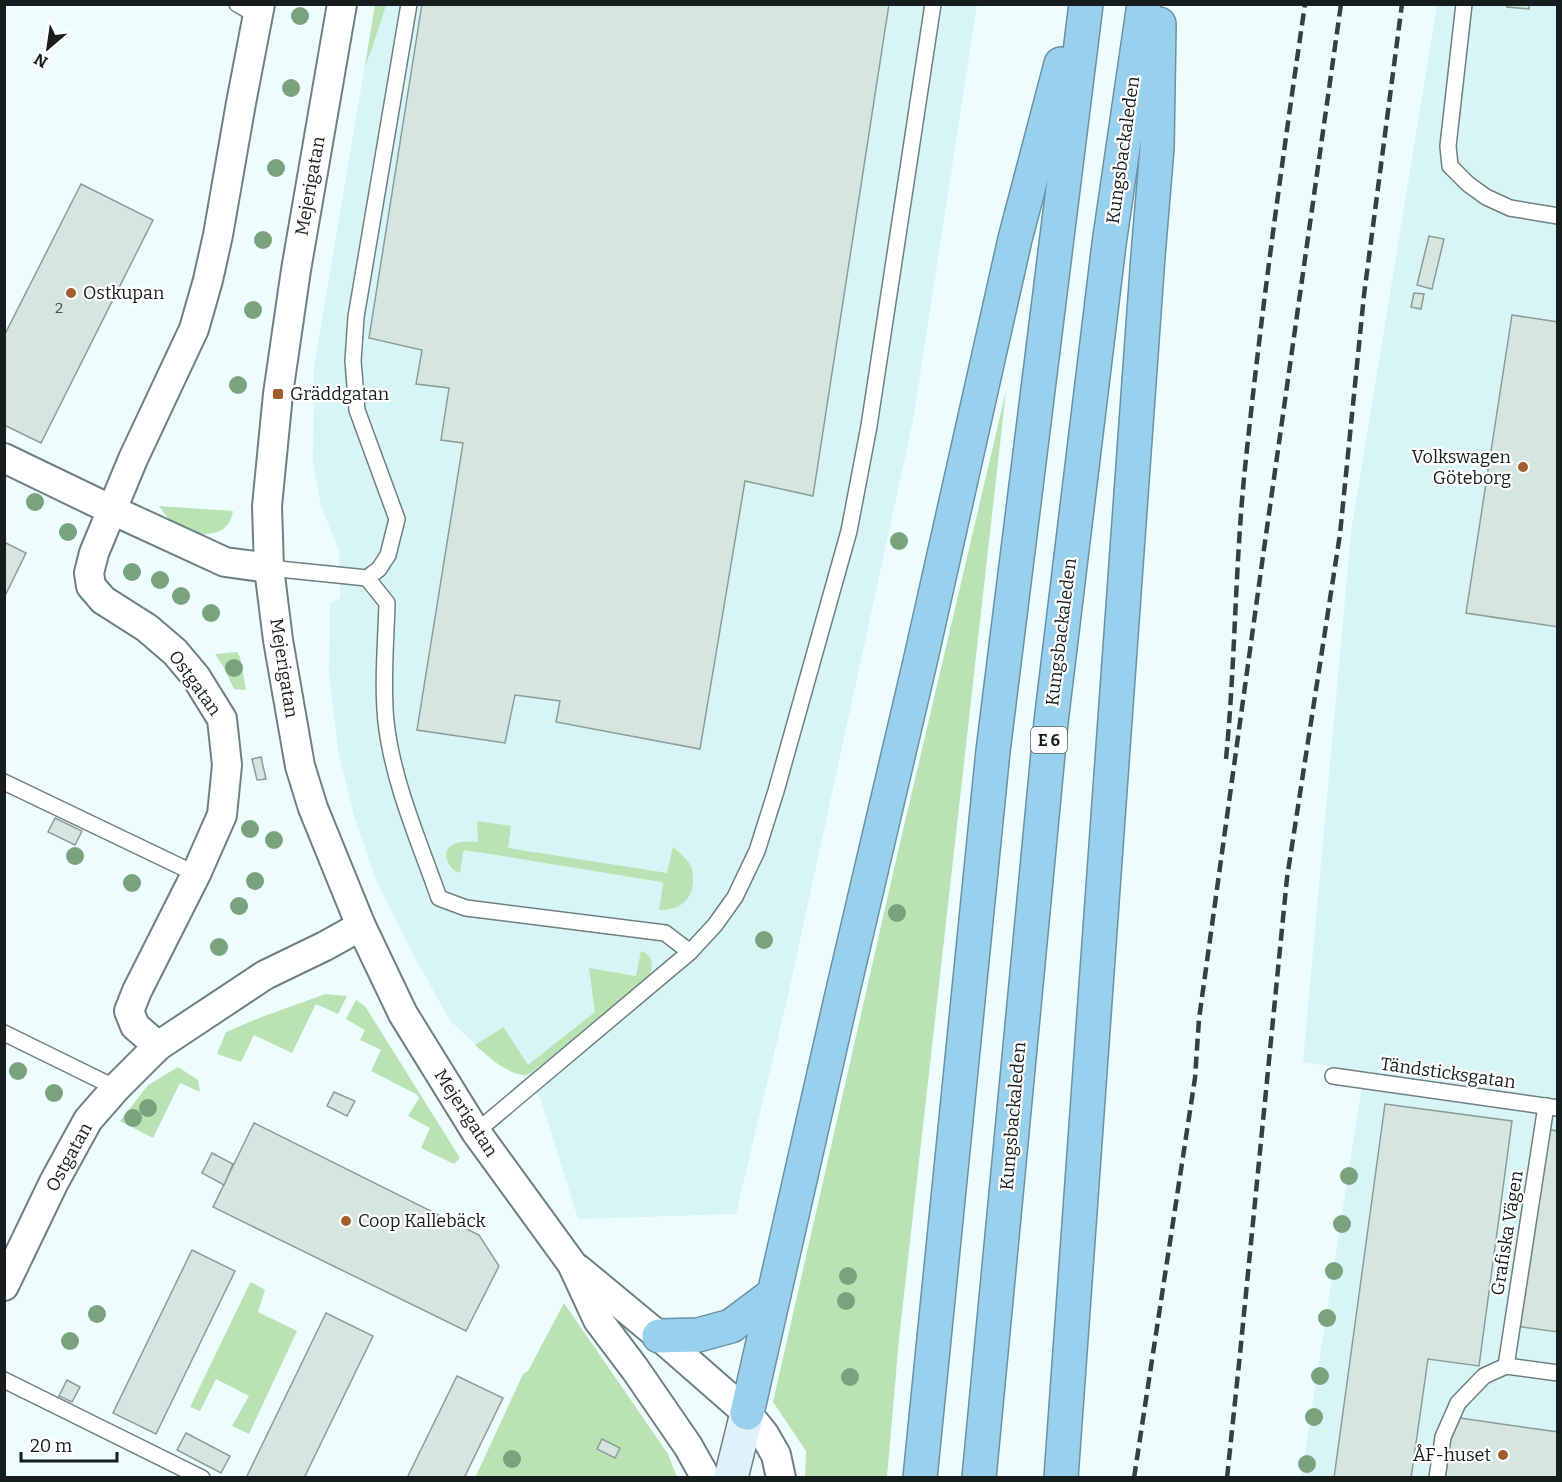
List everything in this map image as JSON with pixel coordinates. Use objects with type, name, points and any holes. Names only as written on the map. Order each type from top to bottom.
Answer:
[{"type":"highway","points":[[747,1413],[923,651],[1015,239],[1077,4]]},
{"type":"highway","points":[[920,1478],[993,751],[1086,4]]},
{"type":"highway","name":"Kungsbackaleden","points":[[979,1478],[1051,722],[1109,244],[1144,4]]},
{"type":"highway","points":[[1060,1478],[1157,148],[1160,4]]},
{"type":"highway","points":[[659,1336],[698,1335],[731,1326],[774,1294]]},
{"type":"main road","points":[[731,1478],[747,1413]]},
{"type":"street","name":"Mejerigatan","points":[[342,4],[296,270],[278,394],[267,506],[268,568],[300,766],[313,808],[361,926],[403,1014],[476,1132],[572,1264],[598,1320],[688,1446],[706,1478]]},
{"type":"street","points":[[112,510],[133,459],[194,329],[208,280],[241,103],[252,8]]},
{"type":"street","points":[[4,458],[225,562],[268,568]]},
{"type":"street","name":"Ostgatan","points":[[112,510],[94,553],[89,573],[92,586],[103,600],[147,628],[175,652],[196,677],[222,719],[227,765],[222,815],[129,1011],[135,1026],[158,1046]]},
{"type":"street","name":"Ostgatan","points":[[5,1283],[54,1182],[88,1120],[116,1088],[158,1046],[265,975],[326,946],[361,926]]},
{"type":"street","name":"Mejerigatan","points":[[572,1264],[747,1413],[764,1434],[776,1455],[781,1478]]},
{"type":"lane","points":[[268,568],[367,578],[379,569],[388,555],[397,519],[357,410],[353,361],[356,317],[409,4]]},
{"type":"lane","points":[[476,1132],[690,952],[715,925],[735,897],[757,851],[849,531],[869,426],[933,4]]},
{"type":"lane","points":[[1464,4],[1448,146],[1450,166],[1468,184],[1494,201],[1510,208],[1557,216]]},
{"type":"lane","points":[[367,578],[387,603],[386,721],[393,765],[440,898],[466,908],[664,933],[690,952]]},
{"type":"lane","points":[[4,782],[195,874]]},
{"type":"lane","points":[[4,1033],[116,1088]]},
{"type":"lane","name":"Tändsticksgatan","points":[[1333,1077],[1552,1107]]},
{"type":"lane","name":"Grafiska Vägen","points":[[1506,1366],[1552,1107]]},
{"type":"lane","points":[[1437,1478],[1443,1437],[1458,1403],[1484,1376],[1506,1366],[1557,1373]]},
{"type":"lane","points":[[4,1380],[202,1478]]},
{"type":"shaded area","points":[[375,5],[977,5],[913,421],[789,991],[736,1214],[578,1219],[540,1097],[521,1075],[497,1064],[450,1021],[407,943],[376,880],[354,816],[338,750],[329,674],[330,603],[340,598],[339,550],[321,507],[313,463],[314,367]]},
{"type":"shaded area","points":[[1437,5],[1557,5],[1557,1477],[1301,1478],[1364,1072],[1303,1062],[1351,532]]},
{"type":"green space","points":[[375,5],[386,5],[365,66]]},
{"type":"green space","points":[[1006,391],[899,1339],[887,1477],[805,1477],[806,1451],[773,1402],[896,860]]},
{"type":"green space","points":[[159,506],[233,511],[229,522],[222,529],[215,533],[200,534],[177,526],[169,520]]},
{"type":"green space","points":[[237,652],[246,690],[234,689],[215,654]]},
{"type":"green space","points":[[477,821],[511,826],[508,848],[667,873],[673,847],[691,866],[692,890],[682,904],[672,909],[659,910],[662,882],[465,850],[460,873],[449,864],[447,851],[449,847],[457,843],[478,842]]},
{"type":"green space","points":[[641,951],[648,955],[651,961],[652,968],[649,976],[531,1073],[524,1075],[512,1072],[475,1045],[504,1028],[528,1065],[595,1012],[589,968],[636,976]]},
{"type":"green space","points":[[325,994],[347,996],[338,1014],[316,1004],[292,1053],[254,1035],[241,1062],[217,1054],[226,1032]]},
{"type":"green space","points":[[356,1000],[365,1006],[460,1158],[454,1164],[421,1148],[430,1128],[408,1116],[419,1098],[416,1094],[371,1071],[381,1050],[360,1040],[365,1030],[346,1019]]},
{"type":"green space","points":[[178,1067],[198,1080],[200,1092],[180,1083],[153,1138],[120,1121],[148,1085]]},
{"type":"green space","points":[[250,1283],[265,1290],[258,1312],[297,1331],[249,1434],[232,1426],[249,1396],[216,1379],[200,1411],[190,1407]]},
{"type":"green space","points":[[564,1303],[668,1454],[677,1477],[475,1478],[523,1374],[528,1371]]},
{"type":"building","points":[[422,4],[889,4],[813,496],[745,481],[700,749],[556,722],[560,701],[515,695],[505,743],[417,730],[463,443],[441,440],[449,388],[416,384],[422,350],[369,338]]},
{"type":"building","points":[[1508,4],[1529,4],[1529,9],[1507,7]]},
{"type":"building","name":"Ostkupan","points":[[81,184],[153,220],[41,443],[4,425],[4,336]]},
{"type":"building","points":[[1429,236],[1444,239],[1432,289],[1417,285]]},
{"type":"building","points":[[1414,293],[1424,294],[1421,309],[1411,307]]},
{"type":"building","name":"Volkswagen Göteborg","points":[[1512,315],[1558,322],[1558,627],[1466,613]]},
{"type":"building","points":[[4,542],[26,553],[4,598]]},
{"type":"building","points":[[261,757],[266,779],[257,780],[252,759]]},
{"type":"building","points":[[55,818],[82,831],[75,845],[48,832]]},
{"type":"building","points":[[334,1092],[355,1101],[347,1116],[327,1106]]},
{"type":"building","points":[[1385,1104],[1512,1121],[1479,1366],[1428,1359],[1411,1478],[1334,1478]]},
{"type":"building","name":"Coop Kallebäck","points":[[254,1123],[479,1235],[499,1266],[466,1331],[213,1207]]},
{"type":"building","points":[[1545,1129],[1558,1131],[1558,1332],[1516,1326]]},
{"type":"building","points":[[212,1153],[233,1164],[224,1185],[202,1173]]},
{"type":"building","points":[[192,1250],[235,1271],[156,1434],[113,1413]]},
{"type":"building","points":[[326,1313],[373,1336],[304,1478],[250,1478],[247,1476]]},
{"type":"building","points":[[457,1376],[503,1398],[464,1478],[407,1478]]},
{"type":"building","points":[[67,1380],[80,1387],[72,1402],[59,1396]]},
{"type":"building","name":"ÅF-huset","points":[[1453,1417],[1558,1432],[1558,1478],[1445,1478]]},
{"type":"building","points":[[186,1433],[230,1456],[221,1473],[177,1450]]},
{"type":"building","points":[[602,1439],[620,1448],[615,1458],[597,1449]]},
{"type":"railway","points":[[1226,759],[1244,478],[1272,241],[1305,4]]},
{"type":"railway","points":[[1134,1478],[1195,1078],[1199,1019],[1341,4]]},
{"type":"railway","points":[[1227,1478],[1287,878],[1340,534],[1364,295],[1402,4]]},
{"type":"place","name":"Ostkupan","points":[[71,293]]},
{"type":"place","name":"Gräddgatan","points":[[278,394]]},
{"type":"place","name":"Volkswagen Göteborg","points":[[1523,467]]},
{"type":"place","name":"Coop Kallebäck","points":[[346,1221]]},
{"type":"place","name":"ÅF-huset","points":[[1503,1455]]}]
